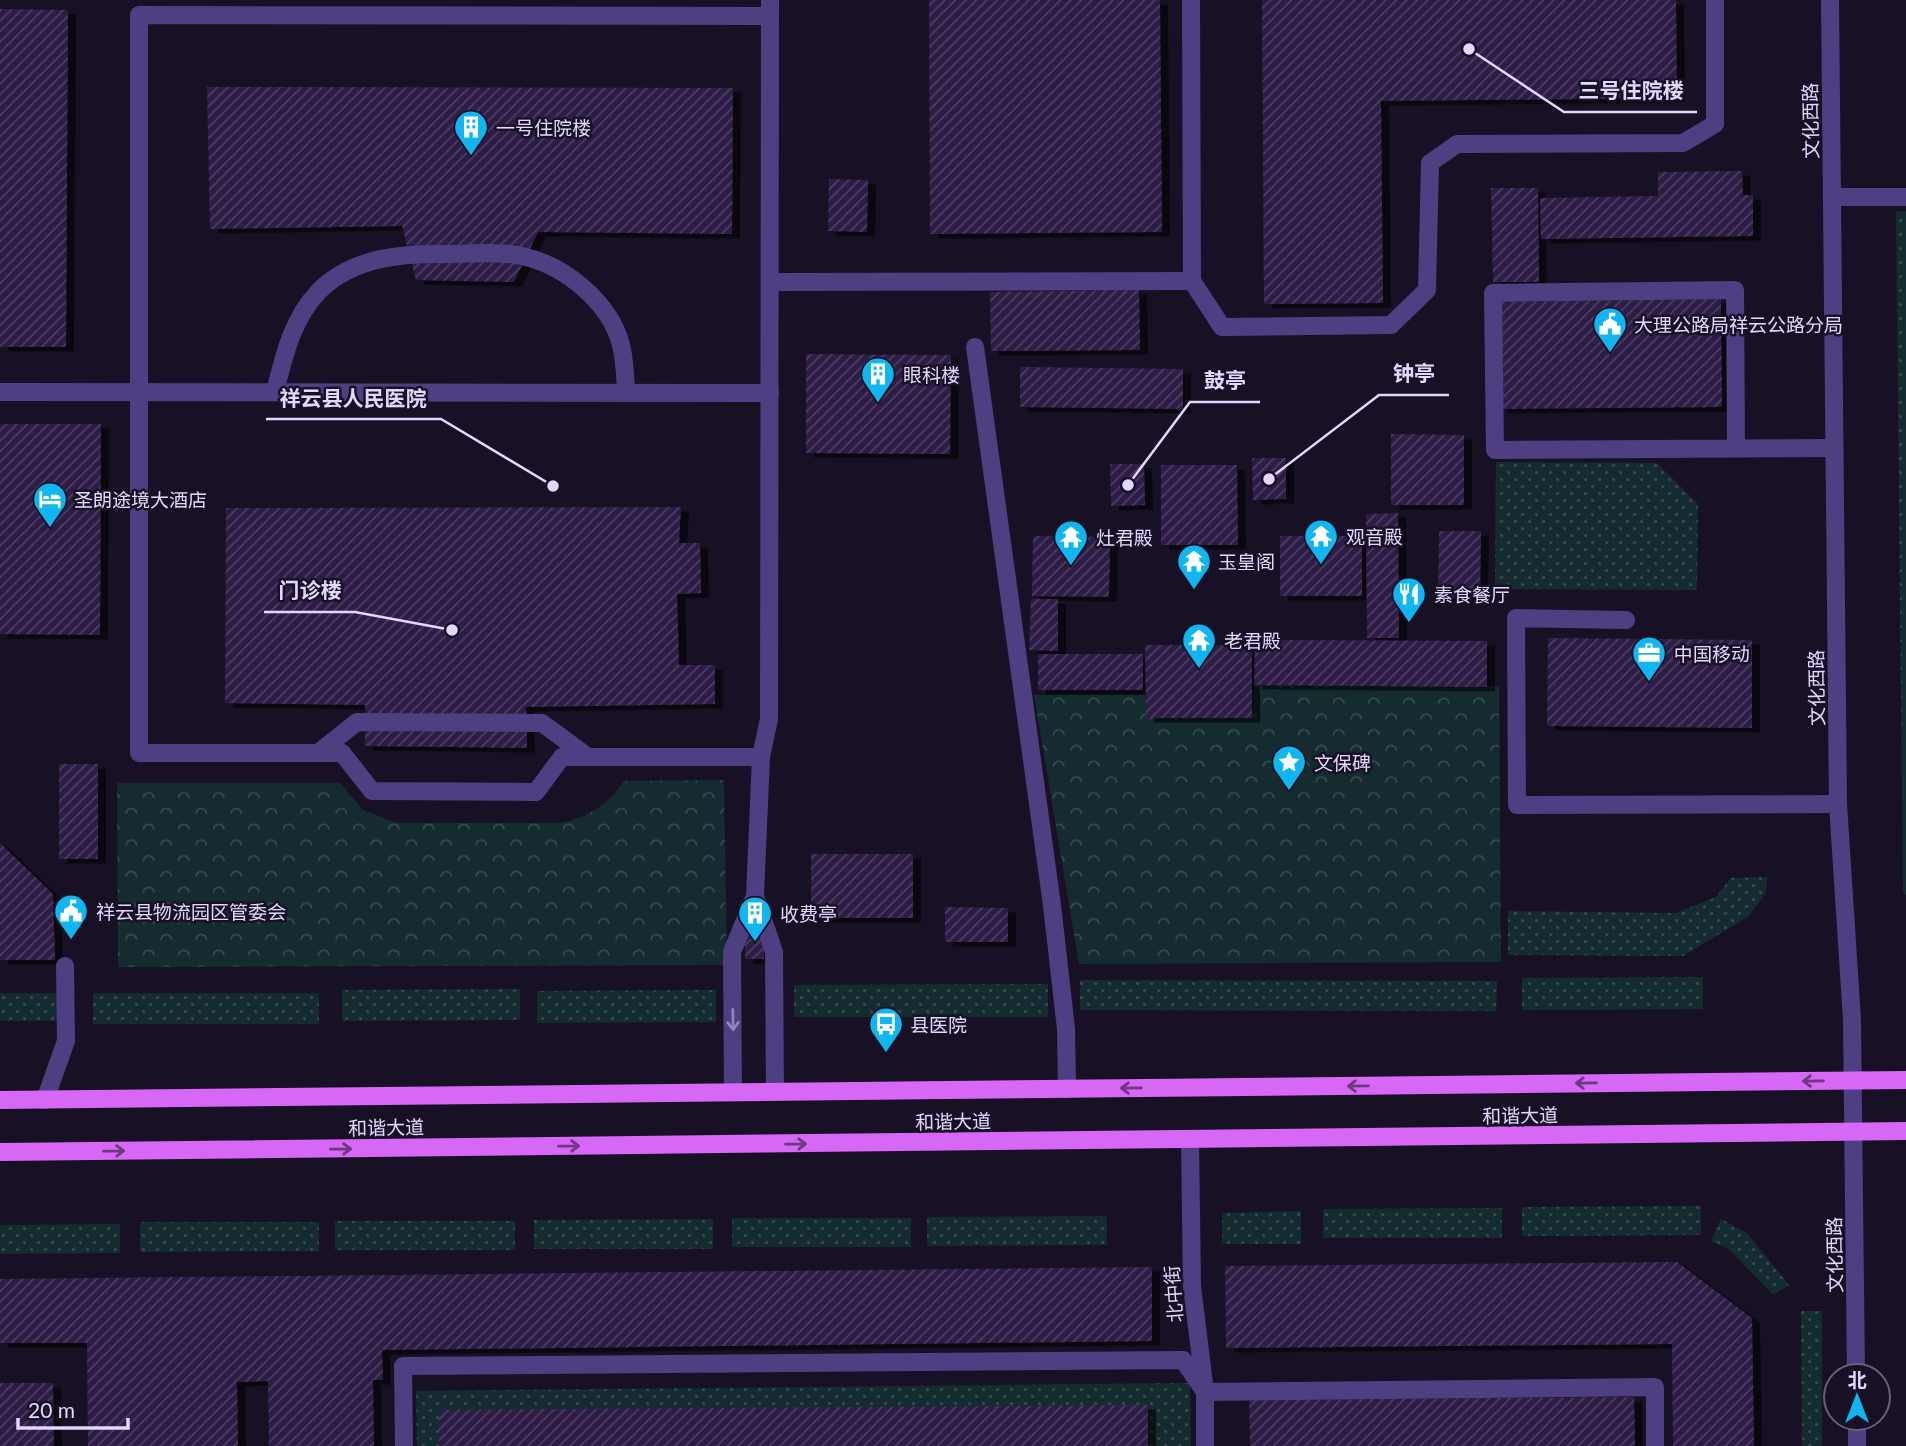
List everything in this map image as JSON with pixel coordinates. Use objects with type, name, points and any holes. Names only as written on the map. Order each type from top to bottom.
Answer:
[{"type":"main road","name":"和谐大道","points":[[0,1100],[1906,1080]]},
{"type":"main road","name":"和谐大道","points":[[0,1152],[1906,1131]]},
{"type":"street","points":[[351,15],[362,0]]},
{"type":"street","points":[[578,0],[591,15]]},
{"type":"street","points":[[1191,0],[1192,281],[1222,327],[1391,325],[1427,290],[1430,163],[1457,144],[1683,143],[1715,124],[1715,0]]},
{"type":"street","name":"文化西路","points":[[1830,0],[1838,804],[1852,1020],[1856,1362]]},
{"type":"street","points":[[733,1093],[732,951],[755,896],[761,757],[769,719],[770,8],[591,15],[351,15],[189,8],[139,15],[139,753],[342,753],[372,791],[536,792],[562,757],[761,757]]},
{"type":"street","points":[[1832,197],[1906,197]]},
{"type":"street","points":[[275,392],[289,340],[300,317],[321,290],[363,263],[415,253],[521,256],[564,273],[586,291],[611,323],[620,342],[626,392]]},
{"type":"street","points":[[770,282],[1192,281]]},
{"type":"street","points":[[1736,448],[1734,290],[1493,293],[1495,450],[1834,448]]},
{"type":"street","points":[[975,347],[1052,905],[1066,1029],[1067,1089]]},
{"type":"street","points":[[0,392],[770,393]]},
{"type":"street","points":[[1626,620],[1516,618],[1517,805],[1838,804]]},
{"type":"street","points":[[318,753],[357,722],[542,723],[589,757]]},
{"type":"street","points":[[755,896],[774,951],[775,1092]]},
{"type":"street","points":[[45,1100],[66,1041],[65,966]]},
{"type":"street","name":"北中街","points":[[1190,1139],[1192,1286],[1205,1392],[1205,1446]]},
{"type":"street","points":[[404,1446],[403,1366],[1183,1360],[1205,1392],[1655,1387],[1655,1446]]},
{"type":"green space","points":[[1896,211],[1906,211],[1906,895],[1903,893]]},
{"type":"green space","points":[[1496,462],[1657,463],[1698,504],[1697,590],[1495,589]]},
{"type":"green space","points":[[1254,685],[1499,686],[1501,962],[1079,964],[1034,695],[1146,695],[1146,718],[1252,718]]},
{"type":"green space","points":[[724,780],[727,965],[118,967],[117,783],[340,783],[363,810],[397,823],[562,823],[580,817],[605,803],[623,781]]},
{"type":"green space","points":[[1768,877],[1765,894],[1749,916],[1683,956],[1508,955],[1508,911],[1676,913],[1716,897],[1731,878]]},
{"type":"green space","points":[[1703,977],[1703,1009],[1522,1010],[1522,978]]},
{"type":"green space","points":[[1080,980],[1497,981],[1496,1011],[1080,1010]]},
{"type":"green space","points":[[1048,984],[1048,1017],[794,1017],[794,985]]},
{"type":"green space","points":[[520,989],[520,1020],[342,1021],[342,990]]},
{"type":"green space","points":[[716,990],[716,1022],[537,1023],[537,991]]},
{"type":"green space","points":[[0,993],[73,993],[73,1021],[0,1021]]},
{"type":"green space","points":[[93,993],[319,993],[319,1024],[93,1024]]},
{"type":"green space","points":[[1701,1206],[1701,1235],[1522,1236],[1522,1207]]},
{"type":"green space","points":[[1502,1208],[1502,1238],[1323,1238],[1323,1209]]},
{"type":"green space","points":[[1301,1211],[1301,1244],[1222,1244],[1222,1213]]},
{"type":"green space","points":[[1107,1216],[1107,1245],[927,1246],[927,1217]]},
{"type":"green space","points":[[732,1218],[911,1218],[911,1247],[732,1247]]},
{"type":"green space","points":[[713,1219],[713,1249],[534,1249],[534,1220]]},
{"type":"green space","points":[[1721,1219],[1747,1233],[1789,1285],[1773,1295],[1730,1250],[1711,1241]]},
{"type":"green space","points":[[335,1221],[515,1221],[515,1250],[335,1250]]},
{"type":"green space","points":[[140,1222],[319,1222],[319,1251],[140,1252]]},
{"type":"green space","points":[[120,1224],[120,1253],[0,1254],[0,1225]]},
{"type":"green space","points":[[1801,1311],[1822,1311],[1822,1446],[1802,1446]]},
{"type":"green space","points":[[1190,1383],[1191,1446],[417,1446],[416,1391]]},
{"type":"building","points":[[929,0],[1160,0],[1162,232],[930,234]]},
{"type":"building","points":[[1262,0],[1676,0],[1677,98],[1381,101],[1383,303],[1264,304]]},
{"type":"building","points":[[0,9],[68,10],[66,347],[0,347]]},
{"type":"building","name":"一号住院楼","points":[[207,87],[733,88],[732,234],[538,232],[514,282],[416,280],[402,226],[210,229]]},
{"type":"building","points":[[1742,171],[1743,195],[1753,195],[1753,236],[1541,239],[1540,198],[1658,196],[1658,172]]},
{"type":"building","points":[[829,179],[868,180],[867,232],[828,231]]},
{"type":"building","points":[[1491,188],[1538,188],[1539,282],[1493,282]]},
{"type":"building","points":[[1139,290],[1140,350],[991,351],[990,292]]},
{"type":"building","name":"大理公路局祥云公路分局","points":[[1721,299],[1722,407],[1499,409],[1497,302]]},
{"type":"building","name":"眼科楼","points":[[806,354],[951,355],[950,454],[806,453]]},
{"type":"building","points":[[1020,367],[1183,369],[1183,409],[1020,407]]},
{"type":"building","name":"圣朗途境大酒店","points":[[0,424],[101,424],[100,635],[0,634]]},
{"type":"building","points":[[1391,434],[1464,435],[1464,505],[1391,505]]},
{"type":"building","points":[[1252,458],[1286,458],[1286,499],[1253,500]]},
{"type":"building","points":[[1110,464],[1144,464],[1145,505],[1111,506]]},
{"type":"building","name":"玉皇阁","points":[[1161,465],[1237,465],[1238,545],[1161,545]]},
{"type":"building","points":[[681,507],[679,543],[700,543],[701,593],[677,594],[679,665],[715,665],[715,704],[526,707],[527,748],[365,746],[365,705],[225,703],[226,508]]},
{"type":"building","points":[[1398,513],[1399,638],[1367,638],[1366,514]]},
{"type":"building","points":[[1439,531],[1481,531],[1480,599],[1438,598]]},
{"type":"building","name":"灶君殿","points":[[1033,536],[1110,537],[1109,597],[1032,596]]},
{"type":"building","name":"观音殿","points":[[1280,536],[1362,536],[1362,596],[1280,596]]},
{"type":"building","points":[[1031,599],[1058,599],[1058,651],[1029,650]]},
{"type":"building","name":"中国移动","points":[[1548,638],[1752,640],[1752,728],[1547,726]]},
{"type":"building","points":[[1255,640],[1487,641],[1487,687],[1254,685]]},
{"type":"building","name":"老君殿","points":[[1145,645],[1252,645],[1252,718],[1146,718]]},
{"type":"building","points":[[1038,654],[1143,654],[1143,690],[1038,690]]},
{"type":"building","points":[[59,764],[98,764],[98,859],[59,859]]},
{"type":"building","points":[[0,843],[53,894],[55,960],[0,960]]},
{"type":"building","points":[[811,854],[913,854],[913,918],[811,918]]},
{"type":"building","points":[[945,907],[1008,908],[1008,942],[945,942]]},
{"type":"building","name":"收费亭","points":[[745,927],[764,927],[764,959],[745,959]]},
{"type":"building","points":[[1677,1262],[1752,1318],[1754,1446],[1673,1446],[1672,1344],[1226,1348],[1225,1266]]},
{"type":"building","points":[[1152,1267],[1152,1341],[382,1350],[383,1380],[373,1380],[374,1446],[269,1446],[268,1381],[237,1382],[238,1446],[88,1446],[87,1343],[0,1343],[0,1279]]},
{"type":"building","points":[[0,1383],[53,1383],[54,1446],[0,1446]]},
{"type":"building","points":[[1634,1397],[1635,1446],[1250,1446],[1249,1400]]},
{"type":"building","points":[[1148,1405],[1148,1446],[439,1446],[439,1410]]},
{"type":"place","name":"三号住院楼","points":[[1469,49]]},
{"type":"place","name":"一号住院楼","points":[[471,157]]},
{"type":"place","name":"大理公路局祥云公路分局","points":[[1610,354]]},
{"type":"place","name":"眼科楼","points":[[878,404]]},
{"type":"place","name":"钟亭","points":[[1269,479]]},
{"type":"place","name":"鼓亭","points":[[1128,485]]},
{"type":"place","name":"祥云县人民医院","points":[[553,486]]},
{"type":"place","name":"圣朗途境大酒店","points":[[50,529]]},
{"type":"place","name":"观音殿","points":[[1321,566]]},
{"type":"place","name":"灶君殿","points":[[1071,567]]},
{"type":"place","name":"玉皇阁","points":[[1194,591]]},
{"type":"place","name":"素食餐厅","points":[[1409,624]]},
{"type":"place","name":"门诊楼","points":[[452,630]]},
{"type":"place","name":"老君殿","points":[[1199,670]]},
{"type":"place","name":"中国移动","points":[[1649,683]]},
{"type":"place","name":"文保碑","points":[[1289,792]]},
{"type":"place","name":"祥云县物流园区管委会","points":[[71,941]]},
{"type":"place","name":"收费亭","points":[[755,943]]},
{"type":"place","name":"县医院","points":[[886,1054]]}]
